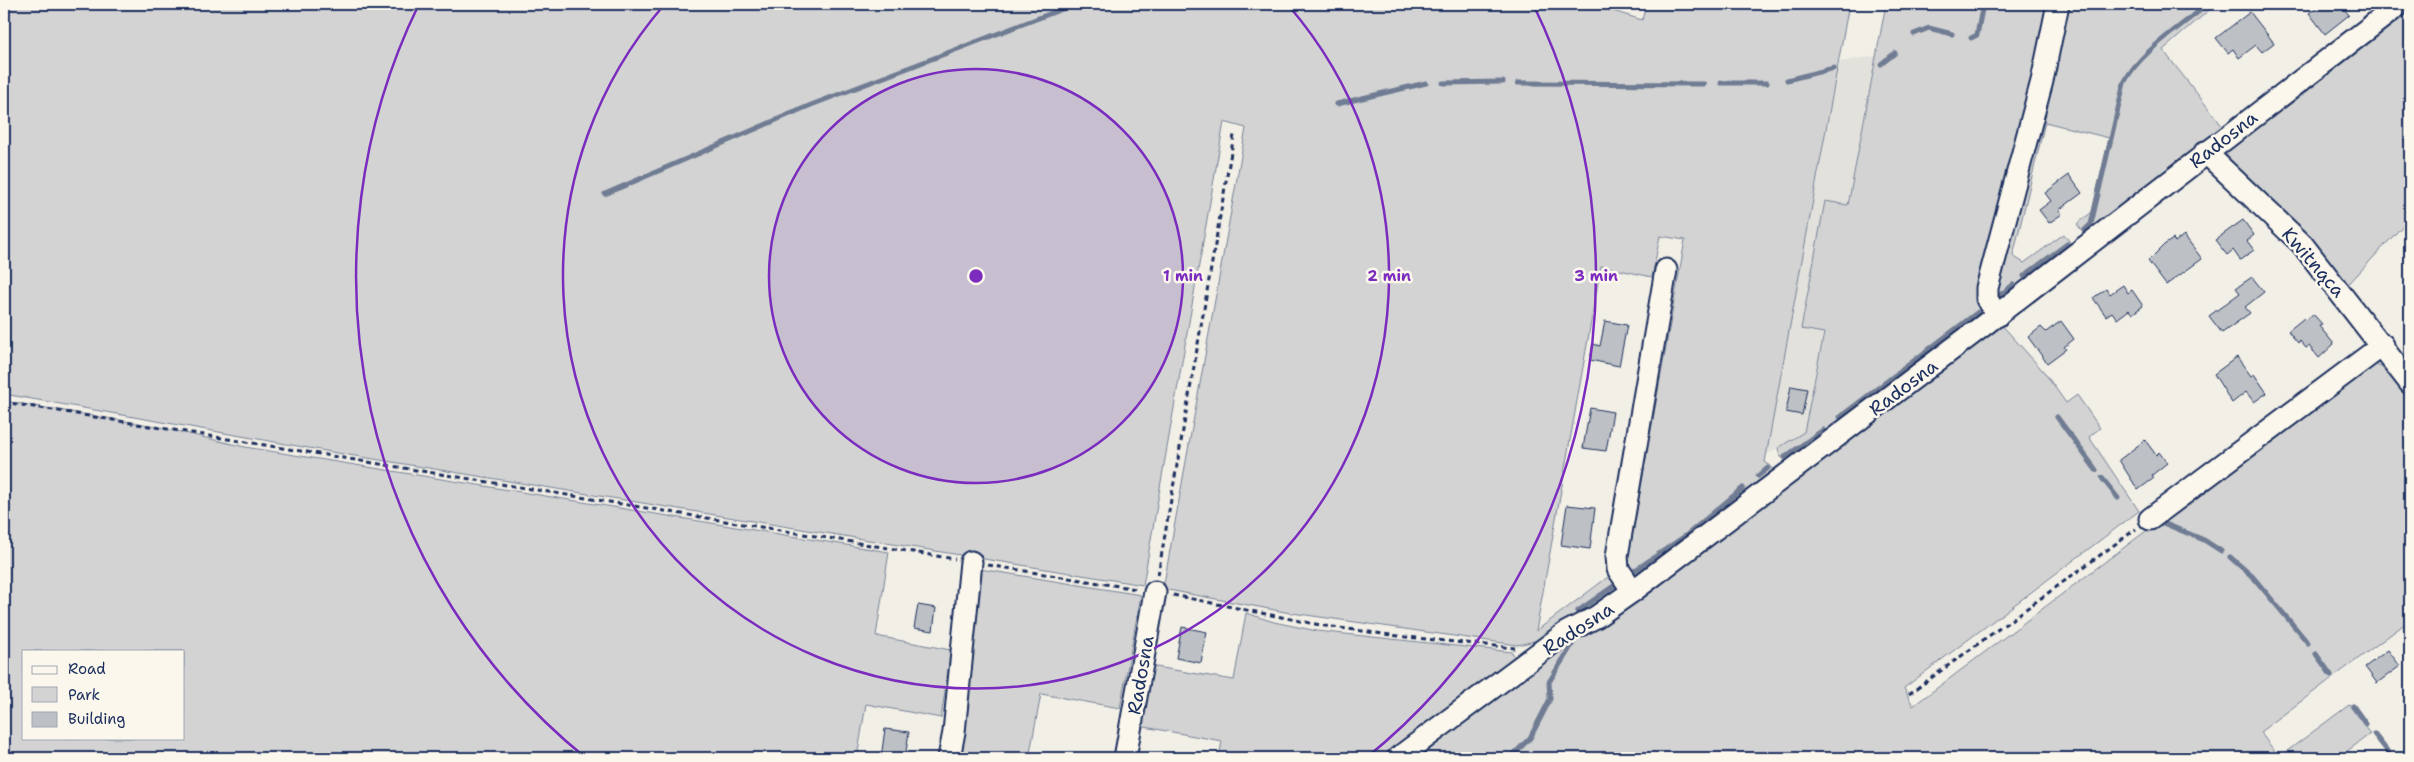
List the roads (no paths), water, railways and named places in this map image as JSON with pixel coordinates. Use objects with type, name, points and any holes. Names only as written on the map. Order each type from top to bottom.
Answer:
[{"type":"street","points":[[1997,316],[1987,299],[1987,288],[2040,90],[2058,4]]},
{"type":"street","name":"Radosna","points":[[1398,758],[1540,652],[1633,591],[1997,316],[2205,152],[2400,4]]},
{"type":"street","name":"Kwitnąca","points":[[2205,152],[2302,244],[2383,345],[2410,383]]},
{"type":"street","points":[[1633,591],[1618,569],[1617,556],[1666,270]]},
{"type":"street","points":[[2150,518],[2383,345]]},
{"type":"street","points":[[949,758],[954,732],[971,562]]},
{"type":"street","name":"Radosna","points":[[1125,758],[1155,592]]},
{"type":"waterway","points":[[605,194],[811,105],[1070,6],[1085,4]]},
{"type":"waterway","points":[[1971,38],[1977,35],[1983,4]]},
{"type":"waterway","points":[[2084,231],[2091,224],[2124,83],[2150,50],[2208,4]]},
{"type":"waterway","points":[[1914,34],[1929,28],[1952,34]]},
{"type":"waterway","points":[[1881,64],[1895,53]]},
{"type":"waterway","points":[[1787,80],[1834,68]]},
{"type":"waterway","points":[[1443,83],[1503,82]]},
{"type":"waterway","points":[[1337,104],[1426,83]]},
{"type":"waterway","points":[[1518,83],[1704,84]]},
{"type":"waterway","points":[[1721,83],[1767,83]]},
{"type":"waterway","points":[[2024,276],[2067,244]]},
{"type":"waterway","points":[[1999,296],[2013,285]]},
{"type":"waterway","points":[[1840,417],[1978,312],[1981,315]]},
{"type":"waterway","points":[[2057,417],[2096,470]]},
{"type":"waterway","points":[[1785,457],[1823,430]]},
{"type":"waterway","points":[[1758,476],[1768,468]]},
{"type":"waterway","points":[[2102,478],[2118,498]]},
{"type":"waterway","points":[[1634,571],[1688,534],[1743,488]]},
{"type":"waterway","points":[[2163,523],[2204,540],[2221,551]]},
{"type":"waterway","points":[[2230,557],[2253,577],[2308,643]]},
{"type":"waterway","points":[[1578,611],[1615,585]]},
{"type":"waterway","points":[[1510,758],[1530,738],[1550,699],[1549,682],[1575,640]]},
{"type":"waterway","points":[[2316,654],[2331,675]]},
{"type":"waterway","points":[[2353,706],[2366,724]]},
{"type":"waterway","points":[[2374,734],[2388,752]]}]
